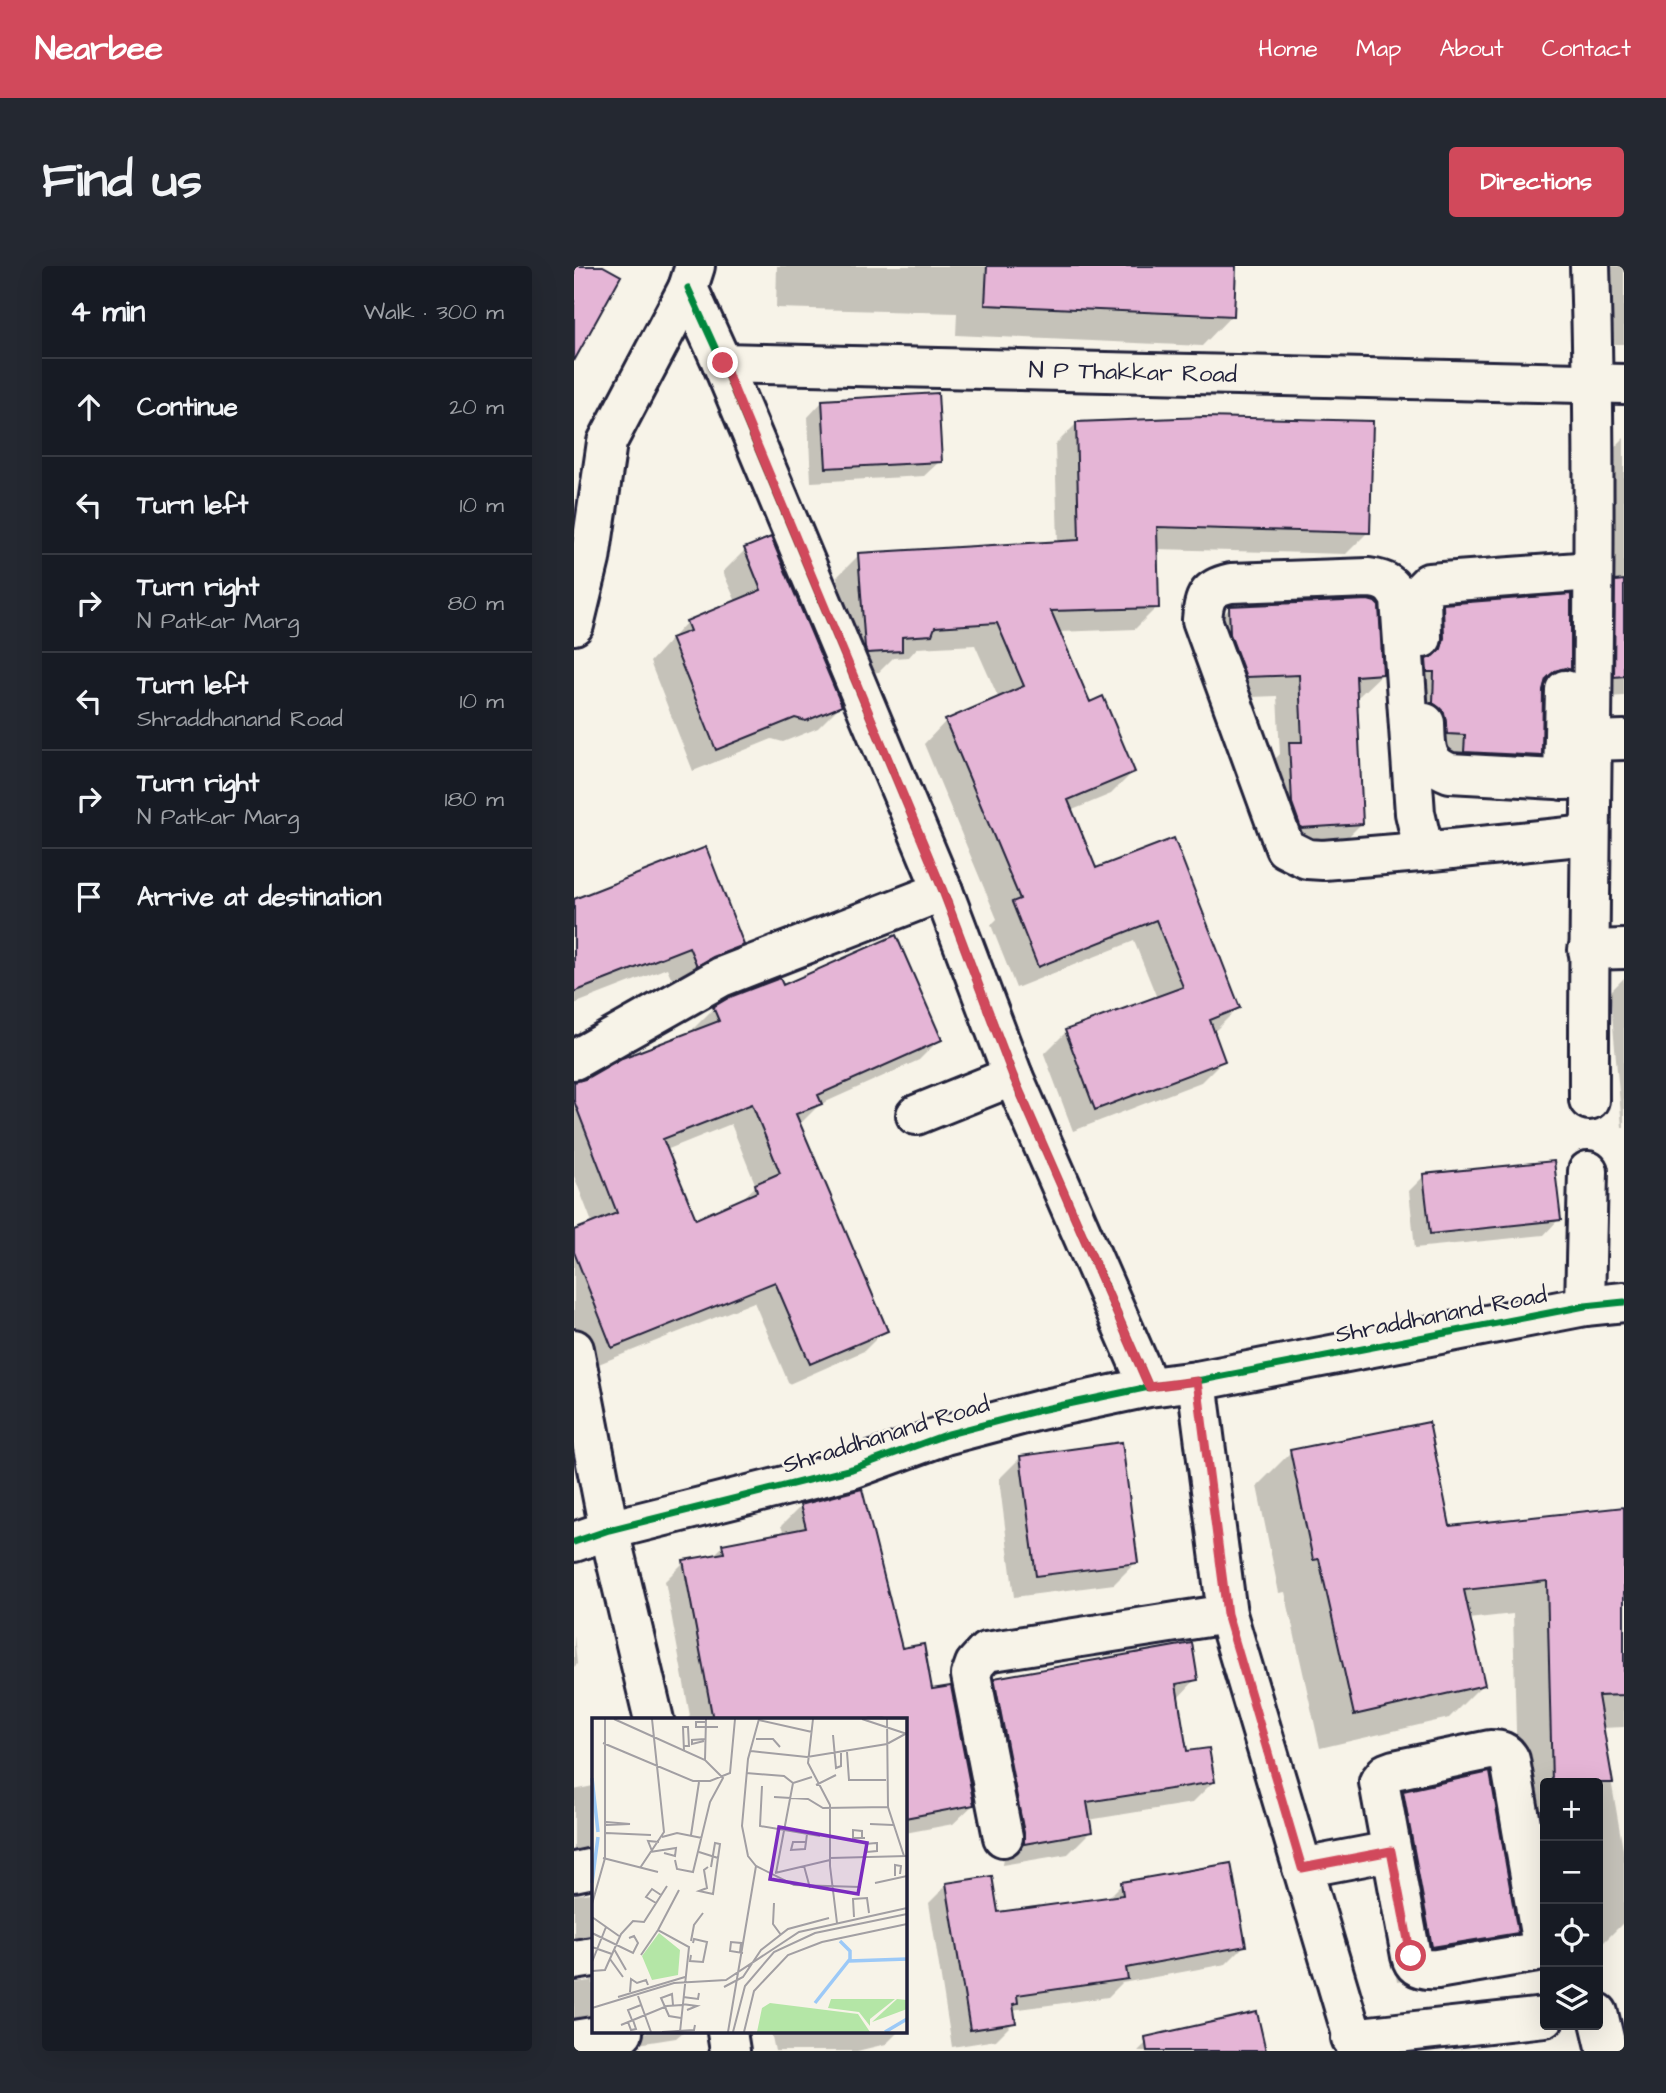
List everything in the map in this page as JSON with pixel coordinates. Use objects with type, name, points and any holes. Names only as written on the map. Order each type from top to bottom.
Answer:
[{"type":"street","points":[[1589,1100],[1606,949],[1589,835],[1577,780],[1578,679],[1581,572],[1609,384],[1590,266]]},
{"type":"street","points":[[691,277],[723,363],[943,891],[1013,1076],[1149,1387]]},
{"type":"street","points":[[574,625],[590,559],[607,442],[691,277]]},
{"type":"street","name":"N P Thakkar Road","points":[[723,363],[1609,384]]},
{"type":"street","points":[[1577,780],[1450,773],[1439,769],[1430,761],[1426,747],[1421,591],[1429,583],[1441,581],[1581,572]]},
{"type":"street","points":[[1432,851],[1421,839],[1415,813],[1400,599],[1393,585],[1382,579],[1369,579],[1231,583],[1216,586],[1206,596],[1202,620],[1285,848],[1307,859],[1323,860],[1432,851],[1589,835]]},
{"type":"street","points":[[1577,780],[1607,740],[1578,679]]},
{"type":"street","points":[[574,1060],[721,977],[943,891]]},
{"type":"street","points":[[916,1115],[1013,1076]]},
{"type":"street","points":[[1585,1306],[1588,1171]]},
{"type":"street","name":"Shraddhanand Road","points":[[591,1536],[852,1469],[945,1435],[1040,1410],[1149,1387],[1197,1381],[1585,1306],[1624,1302]]},
{"type":"street","points":[[574,1349],[591,1536],[653,1718]]},
{"type":"street","points":[[1197,1381],[1227,1614],[1354,2044],[1540,2018]]},
{"type":"street","points":[[1003,1837],[971,1675],[975,1664],[986,1652],[1227,1614]]},
{"type":"street","points":[[1540,1933],[1507,1754],[1490,1750],[1386,1773],[1379,1782],[1379,1789],[1413,1963],[1427,1970],[1540,1956]]},
{"type":"street","points":[[1302,1868],[1391,1851]]},
{"type":"street","points":[[574,1872],[592,1868]]},
{"type":"street","points":[[574,1960],[592,1956]]},
{"type":"street","points":[[1597,2034],[1624,2009]]},
{"type":"street","points":[[574,2040],[611,2034]]},
{"type":"building","points":[[574,266],[603,266],[621,276],[574,361]]},
{"type":"building","points":[[987,266],[1236,266],[1234,316],[985,305]]},
{"type":"building","points":[[938,393],[942,462],[826,468],[822,400]]},
{"type":"building","points":[[1204,417],[1373,421],[1370,533],[1157,527],[1159,608],[1051,611],[1090,702],[1103,696],[1135,772],[1068,800],[1096,868],[1174,838],[1240,1008],[1210,1020],[1225,1061],[1095,1110],[1065,1030],[1183,987],[1156,920],[1038,967],[1012,902],[1020,899],[945,720],[1024,686],[997,623],[935,627],[932,635],[902,637],[902,651],[867,653],[858,553],[1079,540],[1076,422]]},
{"type":"building","points":[[771,537],[842,706],[806,721],[795,718],[716,750],[671,638],[690,631],[686,621],[761,590],[744,548]]},
{"type":"building","points":[[1624,580],[1624,676],[1614,677],[1615,581]]},
{"type":"building","points":[[1571,594],[1571,670],[1565,668],[1555,671],[1546,679],[1543,690],[1542,756],[1464,752],[1465,735],[1447,734],[1444,712],[1433,703],[1434,672],[1427,672],[1426,659],[1441,649],[1444,638],[1443,604]]},
{"type":"building","points":[[1368,600],[1379,606],[1383,674],[1356,676],[1363,824],[1301,828],[1292,803],[1289,742],[1302,742],[1299,675],[1246,677],[1230,634],[1229,606]]},
{"type":"building","points":[[706,847],[744,945],[697,966],[689,947],[574,992],[574,899]]},
{"type":"building","points":[[896,935],[942,1040],[818,1095],[822,1104],[796,1114],[888,1331],[810,1364],[775,1282],[612,1348],[574,1252],[574,1230],[617,1213],[574,1101],[574,1082],[585,1079],[622,1058],[719,1021],[713,1007],[730,997],[780,978],[783,985]],"holes":[[[752,1104],[780,1173],[755,1184],[757,1192],[696,1219],[663,1139]]]},
{"type":"building","points":[[1554,1161],[1561,1220],[1430,1234],[1423,1174]]},
{"type":"building","points":[[1429,1422],[1450,1526],[1624,1507],[1624,1695],[1598,1696],[1613,1783],[1603,1783],[1603,1778],[1552,1778],[1547,1581],[1464,1590],[1485,1685],[1354,1715],[1319,1559],[1313,1560],[1290,1450]]},
{"type":"building","points":[[1122,1442],[1138,1563],[1036,1576],[1020,1456]]},
{"type":"building","points":[[862,1489],[902,1648],[924,1644],[932,1689],[951,1686],[974,1805],[906,1818],[906,1718],[713,1718],[683,1560],[724,1553],[722,1544],[806,1528],[800,1505]]},
{"type":"building","points":[[1192,1643],[1198,1680],[1176,1684],[1187,1751],[1209,1748],[1215,1782],[1087,1802],[1092,1832],[1024,1844],[994,1678]]},
{"type":"building","points":[[1490,1772],[1518,1933],[1432,1947],[1403,1791]]},
{"type":"building","points":[[1231,1863],[1246,1946],[1126,1968],[1128,1979],[1017,1995],[1018,2003],[1013,2004],[1016,2023],[970,2030],[946,1883],[992,1876],[998,1912],[1123,1895],[1121,1882]]},
{"type":"building","points":[[1257,2012],[1266,2051],[1147,2051],[1145,2037]]},
{"type":"cycle path","points":[[688,288],[722,363],[943,891],[1013,1076],[1149,1387]]},
{"type":"cycle path","points":[[574,1542],[609,1530],[852,1469],[945,1435],[1040,1410],[1149,1387],[1197,1381],[1585,1306],[1624,1302]]},
{"type":"route","points":[[723,363],[943,891],[1013,1076],[1149,1387],[1197,1381],[1227,1614],[1302,1868],[1391,1851],[1411,1956]]}]
